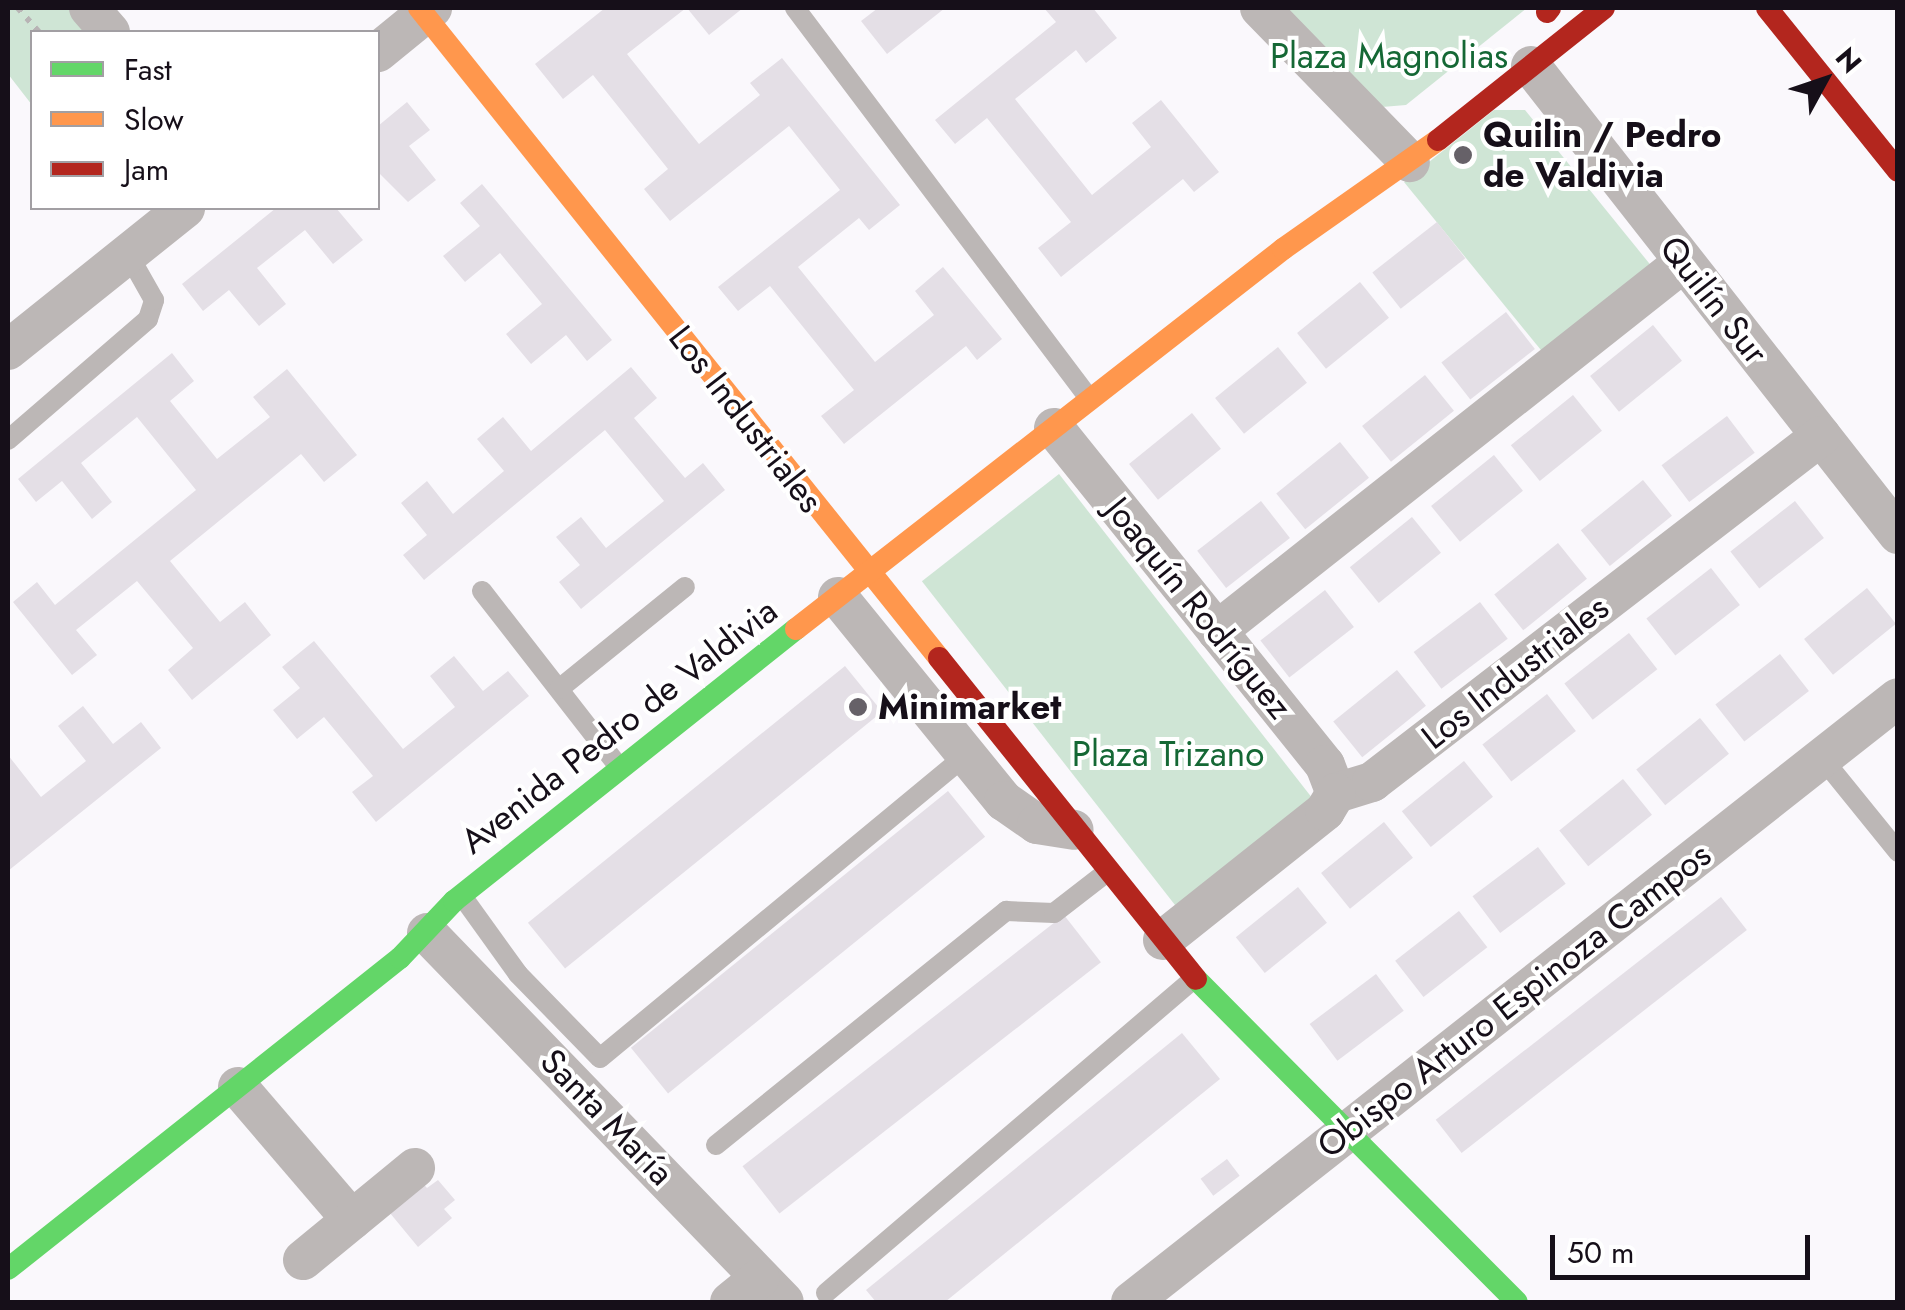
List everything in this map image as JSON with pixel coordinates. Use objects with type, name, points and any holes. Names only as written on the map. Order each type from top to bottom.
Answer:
[{"type":"main road","name":"Avenida Pedro de Valdivia","points":[[8,1269],[238,1087],[426,933],[462,895],[620,768],[1283,248],[1402,144],[1531,66],[1604,8]]},
{"type":"main road","points":[[1768,8],[1898,171]]},
{"type":"main road","name":"Los Industriales","points":[[425,10],[854,585],[1074,830],[1195,978],[1517,1302]]},
{"type":"street","points":[[89,8],[108,30]]},
{"type":"street","points":[[1260,8],[1402,144]]},
{"type":"street","points":[[380,50],[425,10]]},
{"type":"street","name":"Quilín Sur","points":[[1531,66],[1898,534]]},
{"type":"street","points":[[8,350],[183,210]]},
{"type":"street","points":[[1217,632],[1684,262]]},
{"type":"street","name":"Joaquín Rodríguez","points":[[1054,428],[1325,765],[1336,793]]},
{"type":"street","name":"Los Industriales","points":[[1164,940],[1326,811],[1336,793],[1372,782],[1821,436]]},
{"type":"street","name":"Los Industriales","points":[[854,585],[965,756],[1018,814],[1074,830]]},
{"type":"street","name":"Obispo Arturo Espinoza Campos","points":[[1130,1302],[1898,698]]},
{"type":"street","name":"Santa María","points":[[426,933],[758,1294]]},
{"type":"street","points":[[238,1087],[352,1220]]},
{"type":"street","points":[[303,1260],[415,1168]]},
{"type":"lane","points":[[795,8],[1090,400]]},
{"type":"lane","points":[[8,440],[148,318],[154,300],[128,254]]},
{"type":"lane","points":[[560,688],[685,586]]},
{"type":"lane","points":[[482,591],[620,768]]},
{"type":"lane","points":[[462,895],[518,974],[600,1058],[965,756]]},
{"type":"lane","points":[[1822,758],[1898,852]]},
{"type":"lane","points":[[716,1144],[1006,912],[1054,913],[1108,872]]},
{"type":"lane","points":[[826,1292],[1195,978]]},
{"type":"path","points":[[18,8],[37,30]]},
{"type":"green space","points":[[8,8],[110,8],[129,30],[30,30],[30,102],[8,74]]},
{"type":"green space","name":"Plaza Magnolias","points":[[1277,8],[1527,8],[1406,105],[1370,108]]},
{"type":"green space","points":[[1494,110],[1525,110],[1653,268],[1545,355],[1404,182]]},
{"type":"green space","name":"Plaza Trizano","points":[[1059,474],[1314,800],[1177,907],[922,581]]},
{"type":"building","points":[[605,8],[686,8],[627,54],[699,144],[760,95],[750,83],[782,58],[900,205],[869,230],[859,218],[798,267],[875,362],[934,315],[915,291],[943,267],[1002,339],[977,360],[966,346],[844,444],[821,416],[854,390],[770,286],[738,311],[718,287],[840,190],[789,126],[670,221],[644,189],[668,169],[593,75],[563,99],[535,64]]},
{"type":"building","points":[[687,8],[743,8],[709,35]]},
{"type":"building","points":[[878,8],[945,8],[887,54],[861,21]]},
{"type":"building","points":[[1044,8],[1093,8],[1117,38],[1086,63],[1076,50],[1015,99],[1092,195],[1151,147],[1132,123],[1161,100],[1219,172],[1194,192],[1183,179],[1061,277],[1038,248],[1071,222],[987,118],[955,144],[935,120],[1056,22]]},
{"type":"building","points":[[407,102],[430,130],[409,146],[436,180],[408,202],[380,174],[380,124]]},
{"type":"building","points":[[482,184],[612,340],[587,361],[566,335],[531,364],[506,334],[542,304],[500,253],[465,282],[443,256],[480,226],[460,203]]},
{"type":"building","points":[[274,210],[338,210],[363,240],[333,264],[305,230],[257,268],[286,304],[259,326],[229,290],[203,311],[182,284]]},
{"type":"building","points":[[1437,222],[1465,258],[1401,309],[1372,272]]},
{"type":"building","points":[[1360,282],[1389,318],[1326,369],[1297,333]]},
{"type":"building","points":[[1506,312],[1535,349],[1470,400],[1441,362]]},
{"type":"building","points":[[1653,325],[1682,361],[1619,412],[1590,376]]},
{"type":"building","points":[[1278,347],[1307,383],[1244,434],[1215,398]]},
{"type":"building","points":[[172,353],[194,381],[170,401],[217,459],[270,417],[253,397],[287,369],[357,455],[324,482],[301,454],[170,561],[220,622],[245,602],[271,635],[192,700],[168,670],[193,648],[137,581],[76,630],[97,655],[72,675],[13,602],[37,582],[55,605],[196,490],[137,417],[81,463],[112,502],[92,519],[62,481],[36,502],[18,479]]},
{"type":"building","points":[[631,367],[657,398],[634,418],[685,478],[703,463],[725,490],[581,609],[559,582],[580,565],[556,537],[581,517],[606,548],[664,501],[605,430],[424,580],[403,555],[427,535],[401,503],[427,481],[453,514],[504,471],[477,439],[503,417],[531,451]]},
{"type":"building","points":[[1425,375],[1454,411],[1391,462],[1362,426]]},
{"type":"building","points":[[1573,395],[1602,431],[1540,481],[1511,445]]},
{"type":"building","points":[[1192,413],[1221,449],[1158,500],[1129,464]]},
{"type":"building","points":[[1727,416],[1755,453],[1689,502],[1662,465]]},
{"type":"building","points":[[1340,442],[1369,478],[1305,529],[1276,494]]},
{"type":"building","points":[[1494,455],[1523,491],[1460,542],[1431,506]]},
{"type":"building","points":[[1643,480],[1672,516],[1610,566],[1581,530]]},
{"type":"building","points":[[1261,501],[1290,538],[1226,588],[1197,551]]},
{"type":"building","points":[[1795,501],[1824,538],[1759,589],[1730,551]]},
{"type":"building","points":[[1412,517],[1441,553],[1379,603],[1350,567]]},
{"type":"building","points":[[1558,543],[1587,579],[1523,630],[1494,595]]},
{"type":"building","points":[[1711,568],[1740,605],[1675,656],[1646,618]]},
{"type":"building","points":[[1867,588],[1896,624],[1833,675],[1804,639]]},
{"type":"building","points":[[1325,590],[1354,627],[1289,678],[1260,640]]},
{"type":"building","points":[[1480,602],[1508,639],[1441,689],[1414,652]]},
{"type":"building","points":[[1629,633],[1657,669],[1593,720],[1564,683]]},
{"type":"building","points":[[314,641],[403,749],[455,707],[430,676],[454,656],[483,691],[508,671],[529,696],[376,822],[352,792],[373,776],[324,717],[297,739],[273,710],[300,688],[282,667]]},
{"type":"building","points":[[1780,654],[1809,691],[1744,742],[1715,704]]},
{"type":"building","points":[[845,666],[882,712],[565,969],[528,923]]},
{"type":"building","points":[[1397,670],[1426,706],[1362,757],[1333,722]]},
{"type":"building","points":[[1547,694],[1576,731],[1511,782],[1482,744]]},
{"type":"building","points":[[83,706],[113,744],[141,722],[161,748],[8,871],[8,755],[41,797],[86,761],[58,726]]},
{"type":"building","points":[[1700,718],[1729,754],[1665,805],[1636,770]]},
{"type":"building","points":[[1464,761],[1493,797],[1431,847],[1402,811]]},
{"type":"building","points":[[1623,779],[1652,815],[1588,866],[1559,831]]},
{"type":"building","points":[[948,791],[985,837],[668,1094],[631,1048]]},
{"type":"building","points":[[1384,822],[1413,858],[1350,909],[1321,873]]},
{"type":"building","points":[[1538,847],[1566,884],[1500,933],[1473,896]]},
{"type":"building","points":[[1298,887],[1327,923],[1265,973],[1236,937]]},
{"type":"building","points":[[1721,897],[1747,930],[1462,1153],[1436,1120]]},
{"type":"building","points":[[1459,911],[1487,947],[1423,997],[1395,961]]},
{"type":"building","points":[[1064,915],[1101,962],[779,1213],[742,1166]]},
{"type":"building","points":[[1376,974],[1404,1011],[1337,1061],[1310,1024]]},
{"type":"building","points":[[1182,1033],[1220,1079],[945,1302],[876,1302],[866,1290]]},
{"type":"building","points":[[1227,1159],[1240,1176],[1213,1196],[1201,1179]]},
{"type":"building","points":[[419,1179],[427,1188],[438,1180],[455,1200],[444,1209],[452,1218],[418,1247],[385,1207]]},
{"type":"traffic: fast","points":[[8,1269],[400,958],[454,901],[796,629]]},
{"type":"traffic: fast","points":[[1196,979],[1517,1302]]},
{"type":"traffic: slow","points":[[419,8],[939,658]]},
{"type":"traffic: slow","points":[[796,629],[1283,249],[1438,140]]},
{"type":"traffic: jam","points":[[1547,12],[1550,8]]},
{"type":"traffic: jam","points":[[1438,140],[1604,8]]},
{"type":"traffic: jam","points":[[1767,8],[1898,171]]},
{"type":"traffic: jam","points":[[939,658],[1196,979]]},
{"type":"place","name":"Quilin / Pedro de Valdivia","points":[[1463,155]]},
{"type":"place","name":"Minimarket","points":[[858,707]]}]
